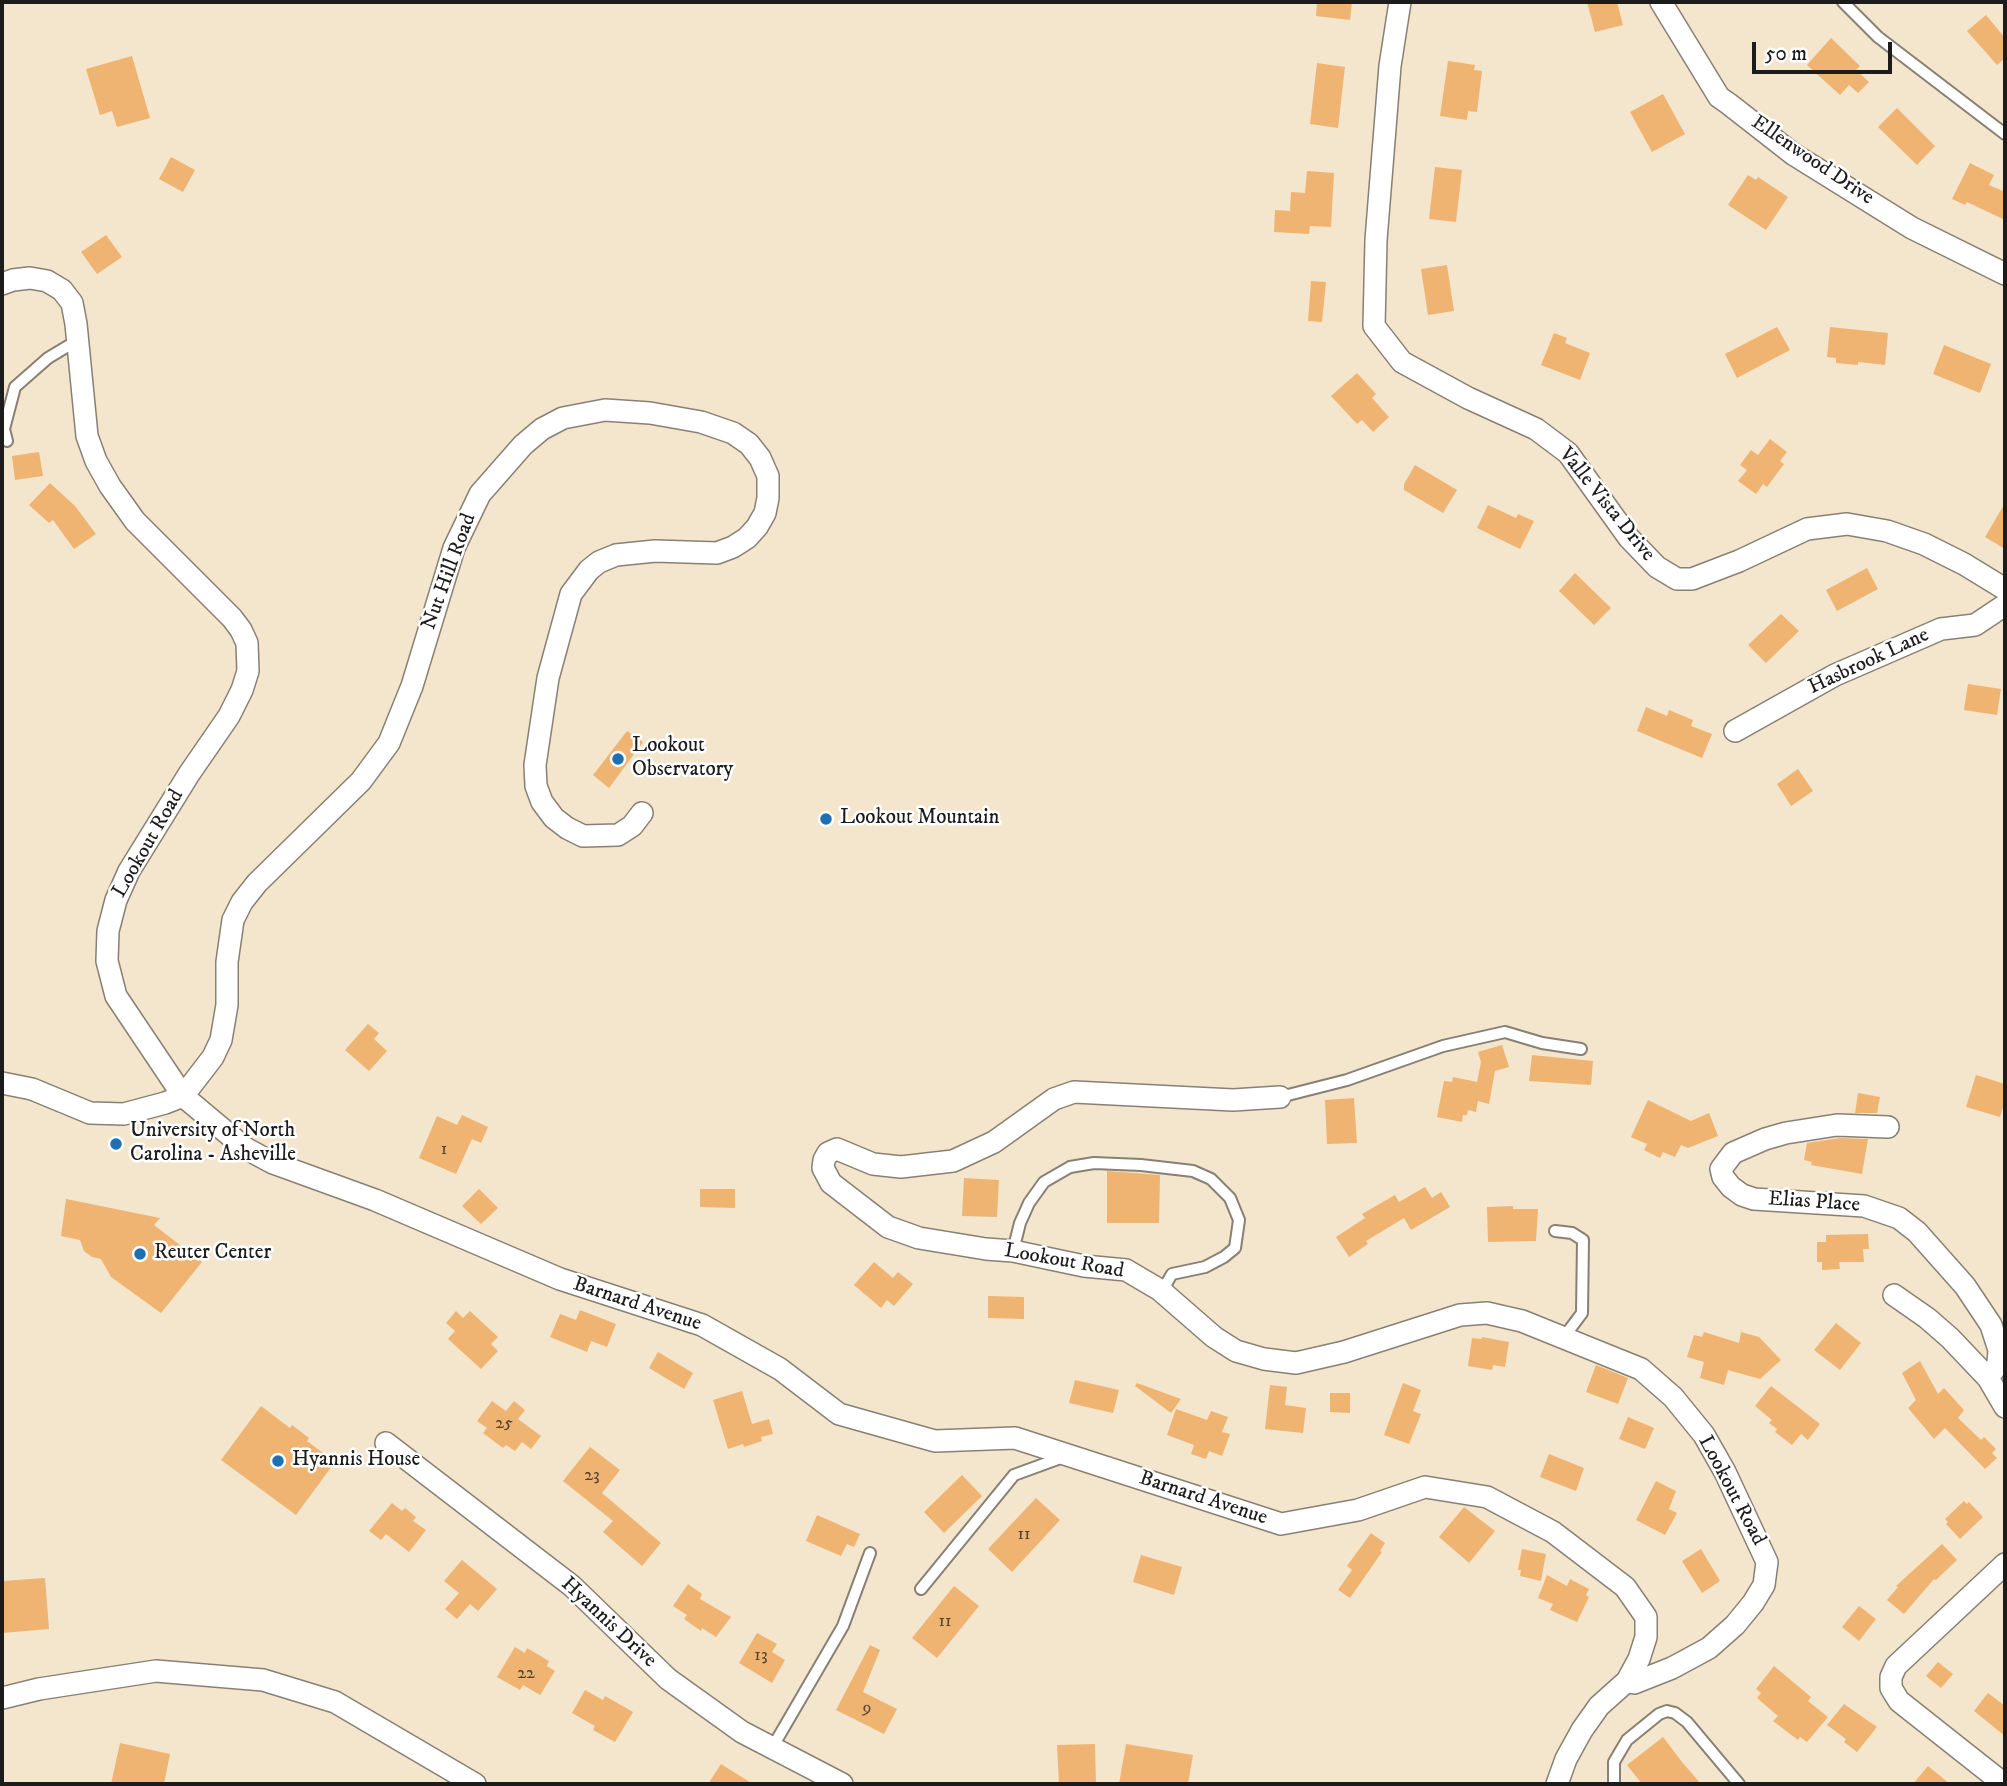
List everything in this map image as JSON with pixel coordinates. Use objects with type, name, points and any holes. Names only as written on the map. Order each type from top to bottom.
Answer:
[{"type":"street","name":"Valle Vista Drive","points":[[1400,2],[1390,66],[1376,240],[1374,326],[1402,362],[1468,398],[1536,429],[1569,453],[1629,538],[1657,567],[1677,579],[1692,579],[1740,561],[1807,529],[1847,524],[1887,531],[1924,544],[2005,589]]},
{"type":"street","name":"Ellenwood Drive","points":[[1661,2],[1719,97],[1793,153],[1912,228],[2005,274]]},
{"type":"street","name":"Lookout Road","points":[[2,284],[30,278],[47,281],[62,290],[72,303],[88,436],[105,478],[135,521],[232,618],[241,630],[249,656],[242,690],[229,716],[189,774],[129,871],[116,900],[108,931],[107,961],[116,996],[183,1096],[245,1148],[273,1163],[375,1200],[560,1279]]},
{"type":"street","name":"Nut Hill Road","points":[[183,1096],[213,1057],[221,1040],[227,1005],[227,962],[233,920],[242,902],[257,883],[361,781],[389,743],[412,686],[454,548],[480,494],[500,468],[532,437],[563,418],[583,412],[605,410],[650,413],[701,422],[733,433],[749,444],[760,458],[768,476],[765,513],[752,533],[733,547],[716,553],[655,551],[616,555],[599,562],[589,570],[571,594],[548,678],[535,765],[536,786],[542,802],[554,818],[583,836],[618,835],[632,826],[642,813]]},
{"type":"street","name":"Hasbrook Lane","points":[[1735,731],[1835,675],[1941,629],[1975,625],[2005,605]]},
{"type":"street","points":[[2,1083],[32,1089],[90,1113],[124,1114],[183,1096]]},
{"type":"street","name":"Lookout Road","points":[[1280,1097],[1233,1100],[1074,1092],[1054,1099],[994,1142],[953,1161],[920,1166],[882,1165],[850,1156],[837,1149],[828,1153],[823,1168],[831,1183],[888,1227],[919,1238],[1013,1251],[1084,1266],[1126,1270],[1143,1278],[1214,1337],[1236,1351],[1264,1359],[1296,1363],[1344,1352],[1460,1315],[1488,1314],[1522,1321],[1641,1369],[1673,1396],[1704,1435],[1725,1472],[1767,1562],[1764,1586],[1753,1603],[1735,1625],[1709,1648],[1672,1668],[1634,1683],[1626,1681]]},
{"type":"street","name":"Elias Place","points":[[1888,1127],[1838,1125],[1765,1139],[1733,1153],[1721,1169],[1723,1177],[1742,1195],[1754,1199],[1864,1206],[1882,1211],[1908,1225],[1936,1251],[1965,1286],[1991,1325],[1999,1350],[1998,1364],[1988,1378]]},
{"type":"street","name":"Barnard Avenue","points":[[560,1279],[702,1325],[780,1369],[839,1414],[935,1441],[1015,1438],[1281,1524],[1358,1510],[1425,1487],[1487,1497],[1553,1532],[1625,1587],[1646,1616],[1646,1637],[1639,1659],[1626,1681],[1599,1706],[1566,1759],[1557,1784]]},
{"type":"street","points":[[1894,1295],[1950,1338],[1988,1378],[2005,1407]]},
{"type":"street","name":"Hyannis Drive","points":[[386,1443],[572,1586],[668,1679],[742,1732],[842,1784]]},
{"type":"street","points":[[2004,1784],[1899,1702],[1891,1688],[1891,1677],[1896,1666],[2005,1564]]},
{"type":"street","points":[[2,1698],[39,1689],[156,1671],[263,1680],[335,1702],[475,1784]]},
{"type":"lane","points":[[1843,2],[1878,37],[2005,134]]},
{"type":"lane","points":[[7,440],[4,429],[15,387],[48,358],[78,340]]},
{"type":"lane","points":[[1280,1097],[1347,1080],[1443,1046],[1505,1032],[1542,1043],[1581,1049]]},
{"type":"lane","points":[[1013,1251],[1020,1223],[1029,1203],[1044,1182],[1070,1167],[1094,1163],[1193,1171],[1211,1179],[1230,1198],[1239,1220],[1235,1248],[1205,1267],[1172,1274],[1166,1284],[1169,1299]]},
{"type":"lane","points":[[1555,1231],[1572,1233],[1583,1240],[1582,1313],[1564,1337]]},
{"type":"lane","points":[[921,1590],[1014,1475],[1069,1455]]},
{"type":"lane","points":[[772,1748],[843,1626],[870,1553]]},
{"type":"lane","points":[[1614,1784],[1614,1762],[1627,1740],[1659,1714],[1667,1711],[1675,1713],[1687,1722],[1740,1784]]},
{"type":"building","points":[[1317,2],[1352,2],[1350,20],[1316,16]]},
{"type":"building","points":[[1587,2],[1617,2],[1623,25],[1595,32]]},
{"type":"building","points":[[1986,15],[2005,38],[2005,58],[1997,65],[1967,31]]},
{"type":"building","points":[[1831,38],[1860,66],[1856,70],[1869,82],[1858,93],[1849,85],[1840,95],[1807,65]]},
{"type":"building","points":[[132,56],[150,118],[117,127],[112,111],[100,115],[86,69]]},
{"type":"building","points":[[1448,61],[1475,65],[1474,70],[1482,71],[1477,112],[1468,111],[1467,120],[1440,116]]},
{"type":"building","points":[[1317,63],[1345,67],[1338,128],[1310,124]]},
{"type":"building","points":[[1663,94],[1685,134],[1652,152],[1630,112]]},
{"type":"building","points":[[1897,108],[1935,146],[1917,165],[1878,127]]},
{"type":"building","points":[[171,157],[195,170],[183,192],[159,179]]},
{"type":"building","points":[[1970,163],[1994,175],[1989,185],[2005,192],[2005,220],[1967,202],[1965,205],[1952,199]]},
{"type":"building","points":[[1435,167],[1462,170],[1456,222],[1429,219]]},
{"type":"building","points":[[1307,171],[1334,173],[1331,227],[1310,226],[1309,234],[1274,232],[1275,210],[1290,211],[1291,192],[1305,193]]},
{"type":"building","points":[[1748,175],[1756,180],[1758,177],[1788,197],[1766,230],[1728,205]]},
{"type":"building","points":[[106,235],[122,257],[97,274],[81,252]]},
{"type":"building","points":[[1447,265],[1454,311],[1428,315],[1421,269]]},
{"type":"building","points":[[1311,281],[1326,282],[1322,322],[1308,321]]},
{"type":"building","points":[[1777,327],[1790,350],[1737,378],[1725,354]]},
{"type":"building","points":[[1830,327],[1888,333],[1885,365],[1836,363],[1836,358],[1827,357]]},
{"type":"building","points":[[1554,333],[1567,338],[1565,343],[1590,353],[1580,380],[1541,365]]},
{"type":"building","points":[[1944,345],[1991,364],[1980,393],[1933,374]]},
{"type":"building","points":[[1357,373],[1376,394],[1372,398],[1389,417],[1373,432],[1362,420],[1357,424],[1331,396]]},
{"type":"building","points":[[1770,439],[1787,452],[1780,461],[1784,464],[1767,487],[1763,484],[1756,494],[1738,481],[1747,470],[1740,465],[1751,450],[1758,455]]},
{"type":"building","points":[[39,452],[43,476],[15,480],[12,456]]},
{"type":"building","points":[[1415,465],[1457,490],[1443,513],[1404,490],[1404,484]]},
{"type":"building","points":[[50,483],[75,506],[96,534],[74,549],[53,520],[49,523],[29,505]]},
{"type":"building","points":[[2005,503],[2005,549],[1985,537]]},
{"type":"building","points":[[1488,505],[1516,518],[1518,514],[1534,521],[1520,549],[1477,528]]},
{"type":"building","points":[[1867,568],[1878,589],[1837,611],[1826,590]]},
{"type":"building","points":[[1575,573],[1611,608],[1594,625],[1559,591]]},
{"type":"building","points":[[1781,614],[1799,631],[1766,663],[1748,645]]},
{"type":"building","points":[[1968,684],[2001,689],[1997,715],[1964,710]]},
{"type":"building","points":[[1646,707],[1667,716],[1669,710],[1693,720],[1691,726],[1712,734],[1702,758],[1637,731]]},
{"type":"building","name":"Lookout Observatory","points":[[627,731],[643,742],[609,788],[593,775]]},
{"type":"building","points":[[1798,769],[1813,791],[1791,806],[1777,784]]},
{"type":"building","points":[[368,1024],[379,1033],[374,1039],[387,1051],[369,1071],[345,1050]]},
{"type":"building","points":[[1502,1045],[1509,1067],[1495,1071],[1489,1104],[1478,1101],[1476,1112],[1468,1110],[1467,1115],[1463,1115],[1462,1122],[1437,1117],[1444,1081],[1452,1082],[1453,1077],[1477,1082],[1481,1062],[1478,1052]]},
{"type":"building","points":[[1532,1055],[1593,1061],[1591,1085],[1529,1081]]},
{"type":"building","points":[[1976,1075],[2005,1084],[2005,1101],[2000,1117],[1966,1107]]},
{"type":"building","points":[[1858,1093],[1880,1097],[1877,1113],[1855,1113]]},
{"type":"building","points":[[1354,1098],[1357,1143],[1327,1144],[1325,1100]]},
{"type":"building","points":[[1648,1100],[1691,1121],[1709,1113],[1718,1136],[1688,1148],[1681,1145],[1675,1157],[1663,1152],[1660,1158],[1644,1150],[1647,1144],[1631,1137]]},
{"type":"building","points":[[462,1115],[488,1127],[481,1143],[472,1139],[456,1174],[419,1158],[437,1116],[457,1125]]},
{"type":"building","points":[[1840,1138],[1868,1139],[1862,1174],[1811,1165],[1812,1162],[1804,1160],[1807,1143]]},
{"type":"building","points":[[1107,1171],[1160,1175],[1159,1223],[1107,1223]]},
{"type":"building","points":[[964,1178],[999,1180],[997,1217],[962,1216]]},
{"type":"building","points":[[1425,1187],[1432,1198],[1441,1192],[1450,1207],[1411,1230],[1404,1218],[1366,1241],[1368,1244],[1349,1257],[1336,1237],[1365,1218],[1362,1214],[1395,1195],[1399,1202]]},
{"type":"building","points":[[479,1189],[498,1208],[481,1224],[462,1206]]},
{"type":"building","points":[[700,1189],[735,1189],[735,1208],[700,1207]]},
{"type":"building","name":"Reuter Center","points":[[66,1199],[160,1218],[154,1225],[202,1262],[161,1313],[111,1277],[101,1259],[84,1251],[80,1240],[61,1236]]},
{"type":"building","points":[[1513,1206],[1513,1209],[1538,1209],[1536,1241],[1488,1242],[1487,1207]]},
{"type":"building","points":[[1868,1234],[1869,1249],[1863,1249],[1864,1262],[1839,1262],[1840,1269],[1822,1270],[1822,1262],[1817,1262],[1817,1242],[1826,1242],[1826,1235]]},
{"type":"building","points":[[874,1262],[893,1278],[898,1272],[913,1284],[894,1306],[887,1300],[881,1308],[854,1285]]},
{"type":"building","points":[[988,1296],[1024,1297],[1024,1319],[988,1318]]},
{"type":"building","points":[[580,1310],[616,1324],[607,1347],[591,1341],[587,1352],[550,1337],[560,1314],[576,1320]]},
{"type":"building","points":[[456,1311],[463,1318],[470,1311],[498,1337],[491,1344],[498,1351],[481,1369],[448,1339],[455,1331],[446,1323]]},
{"type":"building","points":[[1836,1323],[1861,1343],[1840,1370],[1814,1350]]},
{"type":"building","points":[[1704,1332],[1739,1343],[1741,1332],[1759,1337],[1781,1360],[1760,1379],[1728,1370],[1724,1385],[1700,1378],[1704,1362],[1687,1357],[1694,1335],[1702,1337]]},
{"type":"building","points":[[1472,1338],[1509,1342],[1505,1367],[1493,1365],[1492,1370],[1468,1366]]},
{"type":"building","points":[[658,1352],[693,1373],[684,1389],[649,1368]]},
{"type":"building","points":[[1920,1361],[1938,1394],[1944,1388],[1964,1410],[1958,1418],[1981,1440],[1984,1437],[1996,1449],[1992,1453],[1997,1458],[1985,1469],[1945,1428],[1934,1439],[1908,1408],[1916,1400],[1902,1373]]},
{"type":"building","points":[[1596,1365],[1628,1378],[1618,1404],[1586,1392]]},
{"type":"building","points":[[1075,1380],[1119,1390],[1113,1413],[1069,1403]]},
{"type":"building","points":[[1137,1383],[1181,1399],[1171,1413],[1135,1386]]},
{"type":"building","points":[[1403,1383],[1421,1390],[1413,1411],[1421,1414],[1409,1444],[1384,1435]]},
{"type":"building","points":[[1270,1385],[1287,1387],[1285,1405],[1306,1408],[1303,1433],[1265,1429]]},
{"type":"building","points":[[1771,1386],[1820,1424],[1808,1440],[1801,1434],[1792,1445],[1775,1432],[1777,1429],[1769,1423],[1772,1420],[1755,1406]]},
{"type":"building","points":[[742,1391],[752,1424],[769,1419],[773,1434],[761,1437],[762,1441],[744,1447],[743,1444],[728,1449],[713,1400]]},
{"type":"building","points":[[1330,1393],[1350,1393],[1350,1413],[1330,1412]]},
{"type":"building","points":[[492,1401],[506,1411],[514,1401],[525,1410],[518,1419],[541,1436],[531,1449],[522,1442],[515,1451],[506,1445],[503,1448],[483,1433],[487,1428],[477,1421]]},
{"type":"building","name":"Hyannis House","points":[[261,1406],[290,1428],[292,1425],[309,1438],[307,1441],[335,1462],[296,1515],[221,1460]]},
{"type":"building","points":[[1176,1409],[1207,1420],[1211,1411],[1228,1417],[1222,1432],[1230,1434],[1222,1456],[1209,1451],[1206,1459],[1191,1454],[1194,1445],[1167,1435]]},
{"type":"building","points":[[1628,1417],[1654,1428],[1645,1449],[1619,1439]]},
{"type":"building","points":[[590,1447],[620,1470],[602,1493],[661,1543],[642,1566],[603,1532],[613,1521],[563,1481]]},
{"type":"building","points":[[1549,1454],[1584,1468],[1576,1491],[1540,1477]]},
{"type":"building","points":[[962,1475],[982,1496],[944,1533],[924,1512]]},
{"type":"building","points":[[1656,1481],[1676,1491],[1669,1509],[1677,1513],[1665,1535],[1636,1520]]},
{"type":"building","points":[[1036,1498],[1060,1520],[1012,1572],[988,1549]]},
{"type":"building","points":[[1964,1501],[1967,1504],[1969,1502],[1983,1517],[1960,1539],[1946,1524],[1948,1522],[1945,1519]]},
{"type":"building","points":[[392,1503],[402,1511],[405,1508],[416,1517],[413,1521],[426,1530],[409,1552],[386,1534],[381,1540],[369,1531]]},
{"type":"building","points":[[1464,1507],[1495,1531],[1469,1563],[1439,1537]]},
{"type":"building","points":[[817,1515],[860,1534],[854,1547],[847,1544],[841,1556],[806,1541]]},
{"type":"building","points":[[1371,1533],[1385,1543],[1380,1551],[1382,1552],[1350,1598],[1338,1590],[1352,1570],[1347,1566]]},
{"type":"building","points":[[1942,1544],[1957,1560],[1934,1579],[1904,1614],[1887,1600],[1898,1587],[1896,1586]]},
{"type":"building","points":[[1522,1549],[1546,1554],[1541,1581],[1520,1576],[1521,1570],[1518,1570]]},
{"type":"building","points":[[1701,1549],[1720,1581],[1702,1593],[1682,1561]]},
{"type":"building","points":[[1141,1555],[1182,1567],[1174,1595],[1133,1582]]},
{"type":"building","points":[[462,1560],[497,1589],[478,1611],[470,1604],[457,1619],[445,1609],[459,1593],[444,1581]]},
{"type":"building","points":[[1547,1575],[1567,1586],[1570,1579],[1589,1589],[1586,1595],[1589,1597],[1577,1622],[1550,1610],[1553,1604],[1538,1598]]},
{"type":"building","points":[[45,1578],[49,1629],[2,1633],[2,1581]]},
{"type":"building","points":[[688,1584],[702,1594],[700,1599],[731,1617],[716,1637],[702,1628],[701,1631],[684,1619],[687,1615],[673,1606]]},
{"type":"building","points":[[954,1586],[979,1606],[937,1658],[912,1638]]},
{"type":"building","points":[[1859,1606],[1876,1619],[1859,1641],[1842,1627]]},
{"type":"building","points":[[757,1633],[777,1644],[772,1652],[785,1660],[772,1683],[739,1663]]},
{"type":"building","points":[[870,1645],[880,1650],[863,1692],[897,1709],[884,1734],[836,1710]]},
{"type":"building","points":[[515,1647],[525,1653],[527,1648],[549,1661],[547,1666],[555,1671],[540,1695],[523,1685],[520,1690],[497,1677]]},
{"type":"building","points":[[1938,1662],[1953,1674],[1941,1688],[1926,1676]]},
{"type":"building","points":[[1774,1666],[1811,1697],[1808,1701],[1828,1717],[1807,1742],[1800,1737],[1798,1740],[1773,1721],[1778,1716],[1757,1698],[1761,1693],[1756,1689]]},
{"type":"building","points":[[585,1690],[603,1700],[605,1696],[633,1712],[615,1742],[593,1730],[595,1726],[572,1713]]},
{"type":"building","points":[[1988,1693],[2005,1706],[2005,1736],[1974,1711]]},
{"type":"building","points":[[1844,1704],[1877,1727],[1857,1752],[1844,1742],[1846,1739],[1827,1725]]},
{"type":"building","points":[[1663,1737],[1701,1784],[1642,1784],[1627,1765]]},
{"type":"building","points":[[120,1743],[170,1754],[164,1784],[111,1784]]},
{"type":"building","points":[[1095,1744],[1096,1784],[1059,1784],[1057,1745]]},
{"type":"building","points":[[1126,1744],[1193,1755],[1188,1784],[1119,1784]]},
{"type":"building","points":[[721,1764],[753,1784],[708,1784]]},
{"type":"building","points":[[1928,1766],[1950,1784],[1913,1784]]},
{"type":"place","name":"Lookout Observatory","points":[[618,759]]},
{"type":"place","name":"Lookout Mountain","points":[[826,819]]},
{"type":"place","name":"University of North Carolina - Asheville","points":[[116,1144]]},
{"type":"place","name":"Reuter Center","points":[[140,1254]]},
{"type":"place","name":"Hyannis House","points":[[278,1461]]}]
